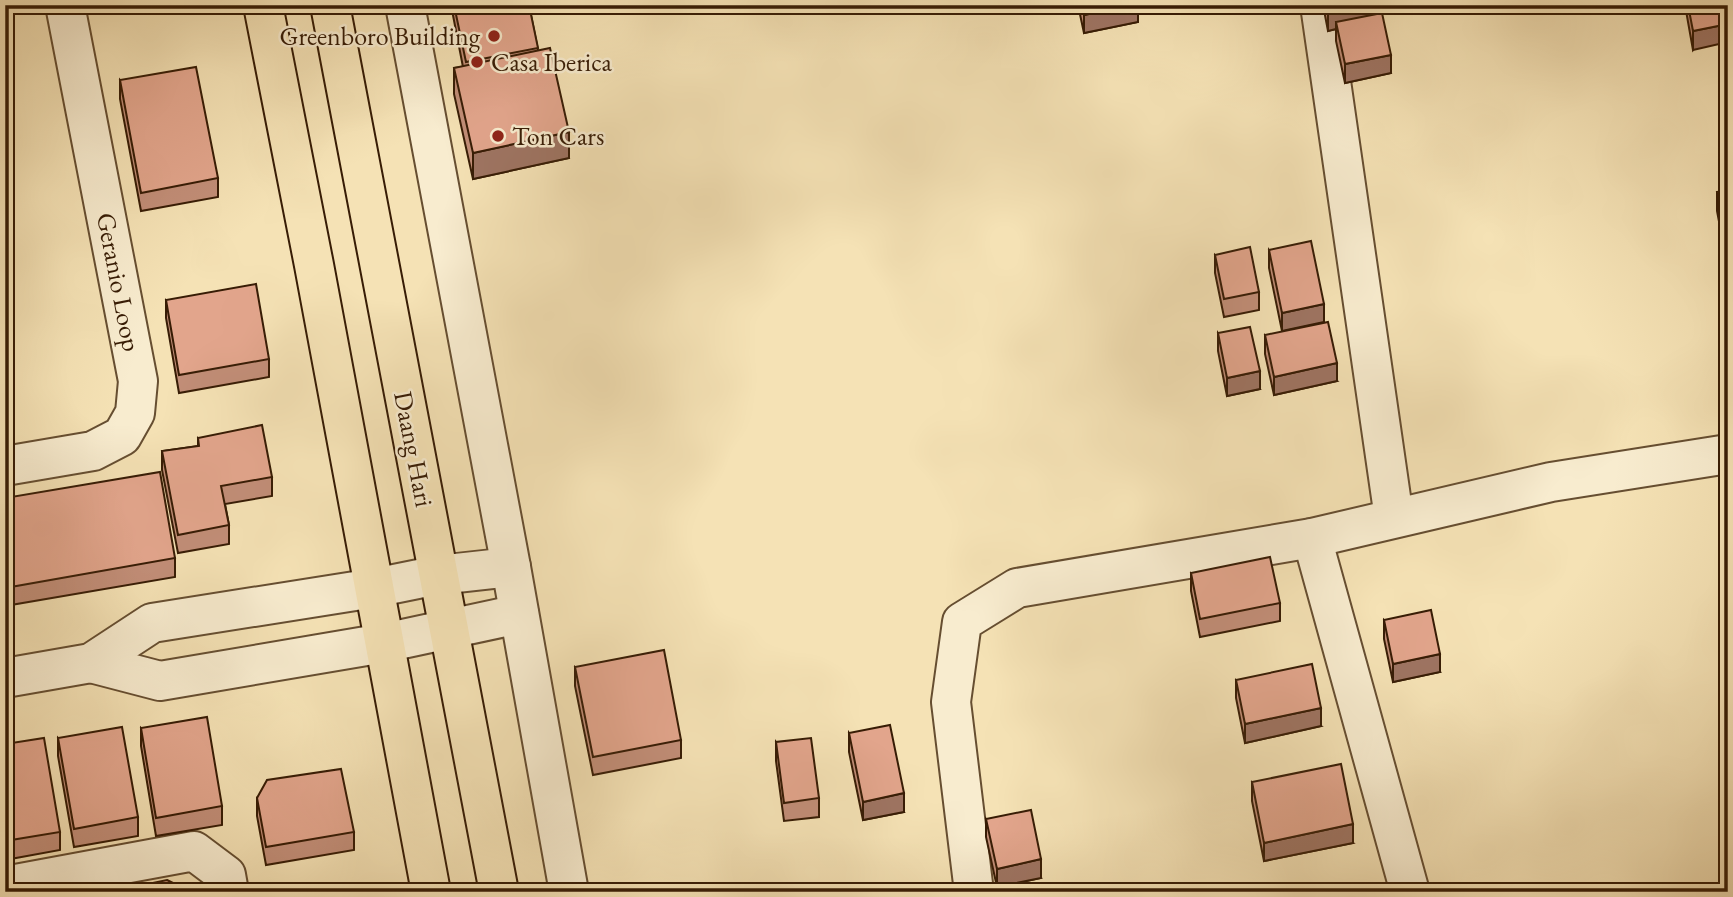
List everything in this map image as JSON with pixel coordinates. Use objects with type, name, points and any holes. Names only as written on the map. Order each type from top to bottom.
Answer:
[{"type":"main road","points":[[263,5],[431,892]]},
{"type":"main road","name":"Daang Hari","points":[[330,5],[499,892]]},
{"type":"street","name":"Geranio Loop","points":[[5,466],[93,451],[122,436],[135,414],[138,381],[65,5]]},
{"type":"street","points":[[405,5],[569,892]]},
{"type":"street","points":[[1320,5],[1394,518]]},
{"type":"street","points":[[974,892],[950,702],[962,622],[1017,588],[1312,538],[1551,482],[1728,454]]},
{"type":"street","points":[[1312,538],[1410,892]]},
{"type":"street","points":[[5,678],[91,663],[152,623],[438,575],[511,567]]},
{"type":"street","points":[[91,663],[160,681],[384,643],[519,614]]},
{"type":"street","points":[[5,886],[194,851],[226,875],[229,892]]},
{"type":"building","name":"Greenboro Building","points":[[454,5],[529,5],[538,48],[466,62]]},
{"type":"building","points":[[1082,5],[1132,5],[1084,15]]},
{"type":"building","points":[[1327,5],[1364,5],[1328,13]]},
{"type":"building","points":[[1688,5],[1728,5],[1728,24],[1693,31]]},
{"type":"building","points":[[1382,13],[1391,55],[1345,64],[1336,22]]},
{"type":"building","points":[[550,48],[569,132],[473,153],[454,68]]},
{"type":"building","points":[[196,67],[218,178],[141,193],[120,80]]},
{"type":"building","points":[[1728,190],[1728,229],[1724,229],[1717,192]]},
{"type":"building","points":[[1311,241],[1324,304],[1282,313],[1269,250]]},
{"type":"building","points":[[1250,247],[1259,292],[1224,299],[1215,255]]},
{"type":"building","points":[[256,284],[269,359],[179,375],[166,300]]},
{"type":"building","points":[[1328,322],[1337,363],[1274,377],[1265,335]]},
{"type":"building","points":[[1250,327],[1260,371],[1227,378],[1218,333]]},
{"type":"building","points":[[262,425],[272,477],[221,486],[229,525],[178,535],[162,451],[199,446],[198,438]]},
{"type":"building","points":[[160,472],[175,558],[5,588],[5,498]]},
{"type":"building","points":[[1270,557],[1280,603],[1200,619],[1191,573]]},
{"type":"building","points":[[1431,610],[1440,654],[1393,664],[1384,620]]},
{"type":"building","points":[[664,650],[681,740],[593,757],[575,667]]},
{"type":"building","points":[[1312,664],[1321,708],[1245,724],[1236,680]]},
{"type":"building","points":[[207,717],[222,806],[156,818],[141,728]]},
{"type":"building","points":[[890,725],[904,793],[863,802],[849,733]]},
{"type":"building","points":[[122,727],[138,817],[74,829],[58,738]]},
{"type":"building","points":[[44,738],[60,832],[5,841],[5,744]]},
{"type":"building","points":[[811,738],[819,798],[784,803],[776,742]]},
{"type":"building","points":[[1341,764],[1353,824],[1264,843],[1252,782]]},
{"type":"building","points":[[341,769],[354,832],[266,847],[257,798],[267,780]]},
{"type":"building","points":[[1031,810],[1041,859],[997,869],[986,819]]},
{"type":"building","points":[[167,880],[183,888],[184,892],[109,892]]},
{"type":"place","name":"Greenboro Building","points":[[494,36]]},
{"type":"place","name":"Casa Iberica","points":[[477,62]]},
{"type":"place","name":"Ton Cars","points":[[498,136]]}]
